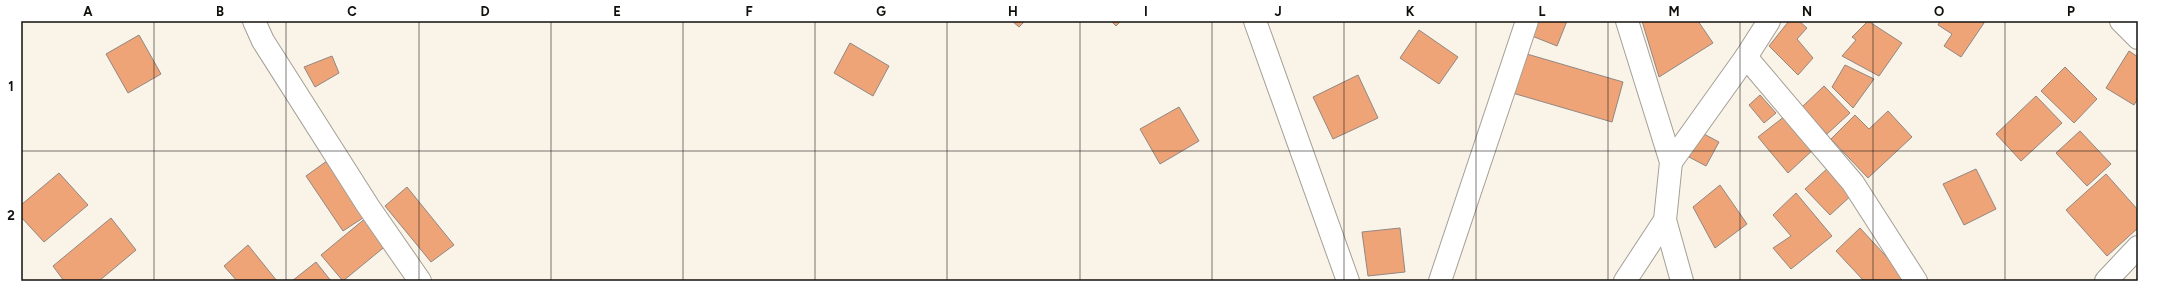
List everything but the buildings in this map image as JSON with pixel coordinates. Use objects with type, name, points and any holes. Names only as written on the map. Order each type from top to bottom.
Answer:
[{"type":"street","points":[[254,21],[263,41],[368,206],[420,281]]},
{"type":"street","points":[[1255,21],[1348,281]]},
{"type":"street","points":[[1440,281],[1527,21]]},
{"type":"street","points":[[1627,21],[1671,162],[1665,220],[1682,281]]},
{"type":"street","points":[[1671,162],[1746,57],[1769,21]]},
{"type":"street","points":[[2121,21],[2138,38]]},
{"type":"street","points":[[1746,57],[1853,183],[1916,281]]},
{"type":"street","points":[[1625,281],[1665,220]]},
{"type":"street","points":[[2106,281],[2138,248]]}]
